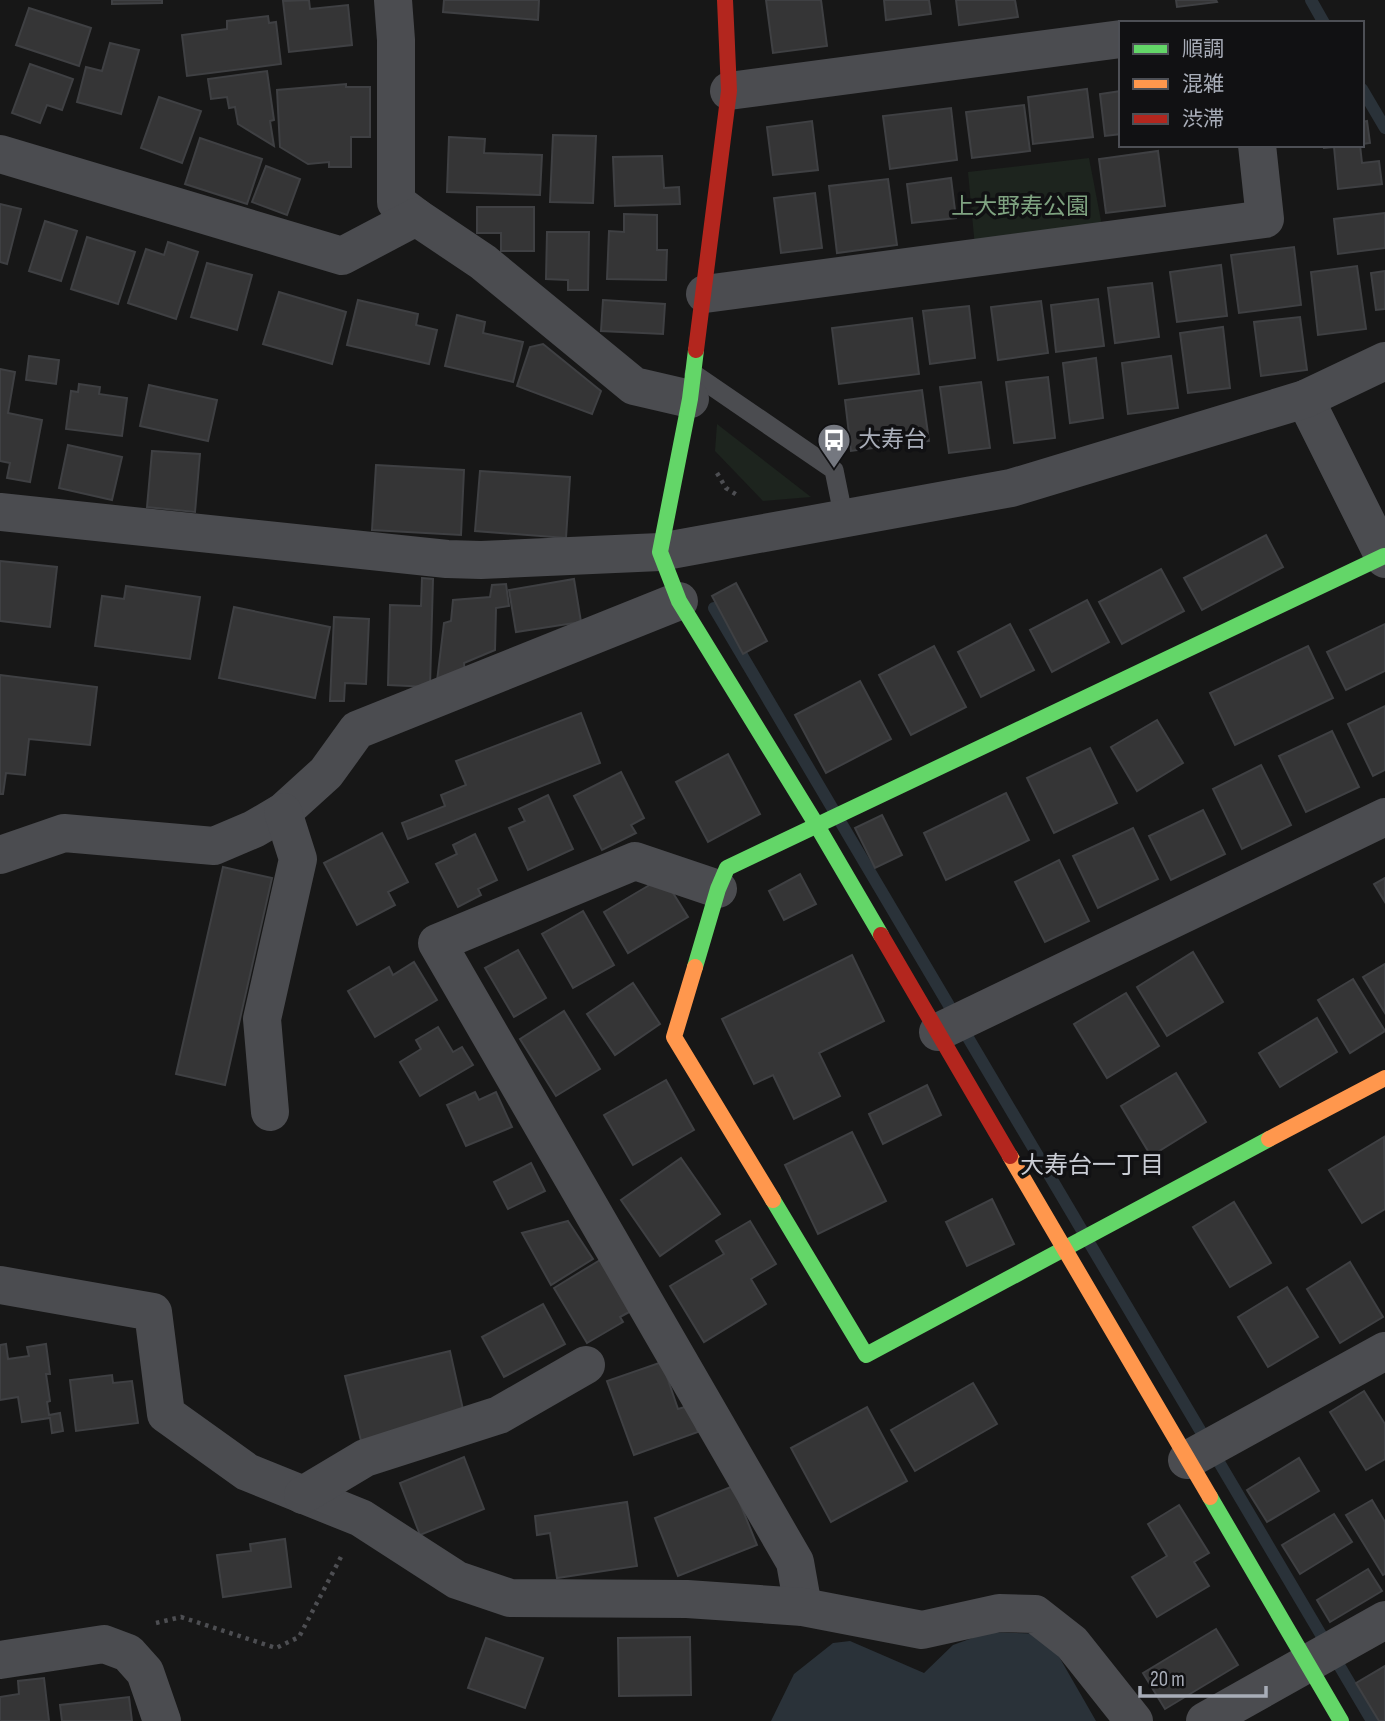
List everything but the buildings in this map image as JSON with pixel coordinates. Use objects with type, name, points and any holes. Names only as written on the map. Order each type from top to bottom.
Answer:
[{"type":"street","points":[[393,0],[396,40],[396,202],[483,262],[634,386],[692,387]]},
{"type":"street","points":[[725,0],[729,91],[692,387],[660,552],[679,601],[816,824],[1341,1721]]},
{"type":"street","points":[[729,91],[1119,39]]},
{"type":"street","points":[[705,294],[1265,219],[1257,147]]},
{"type":"street","points":[[0,154],[342,256],[416,217]]},
{"type":"street","points":[[0,512],[447,559],[481,560],[660,552],[1011,488],[1305,399],[1385,361]]},
{"type":"street","points":[[1305,399],[1384,557],[816,824],[727,869],[718,889],[674,1037],[866,1355],[1385,1078]]},
{"type":"street","points":[[0,855],[64,832],[214,846],[254,829],[284,811],[326,773],[357,730],[679,601]]},
{"type":"street","points":[[270,1112],[262,1019],[298,859],[284,811]]},
{"type":"street","points":[[938,1032],[1385,817]]},
{"type":"street","points":[[718,889],[635,861],[437,943],[795,1562],[803,1607]]},
{"type":"street","points":[[0,1285],[153,1312],[166,1415],[247,1472],[361,1518],[457,1580],[510,1598],[687,1599],[803,1607],[922,1630],[999,1613],[1035,1614],[1072,1643],[1134,1721]]},
{"type":"street","points":[[1187,1460],[1385,1352]]},
{"type":"street","points":[[303,1495],[365,1458],[499,1415],[586,1365]]},
{"type":"street","points":[[1205,1721],[1385,1620]]},
{"type":"street","points":[[0,1660],[104,1644],[128,1653],[145,1672],[162,1721]]},
{"type":"lane","points":[[692,387],[834,470],[844,519]]},
{"type":"path","points":[[715,470],[726,488],[743,500]]},
{"type":"path","points":[[128,1653],[149,1625],[181,1617],[276,1648],[299,1637],[361,1518]]},
{"type":"green space","name":"上大野寿公園","points":[[1089,158],[1103,231],[976,258],[968,172]]},
{"type":"green space","points":[[717,424],[811,497],[763,501],[715,451]]},
{"type":"shaded area","points":[[989,1632],[1046,1634],[1096,1721],[771,1721],[794,1674],[833,1643],[850,1641],[924,1673],[953,1645]]},
{"type":"waterway","points":[[1311,0],[1323,21]]},
{"type":"waterway","points":[[1364,92],[1385,128]]},
{"type":"waterway","points":[[714,608],[1372,1721]]},
{"type":"traffic: fast","points":[[696,350],[690,399],[660,552],[679,601],[881,935]]},
{"type":"traffic: fast","points":[[695,967],[718,889],[727,868],[1384,556]]},
{"type":"traffic: fast","points":[[773,1200],[866,1355],[1269,1139]]},
{"type":"traffic: fast","points":[[1210,1497],[1341,1721]]},
{"type":"traffic: slow","points":[[695,967],[674,1037],[773,1200]]},
{"type":"traffic: slow","points":[[1269,1139],[1385,1078]]},
{"type":"traffic: slow","points":[[1010,1156],[1210,1497]]},
{"type":"traffic: jam","points":[[696,350],[729,91],[725,0]]},
{"type":"traffic: jam","points":[[881,935],[1010,1156]]},
{"type":"place","name":"大寿台","points":[[834,470]]},
{"type":"district","name":"大寿台一丁目","points":[[1092,1165]]}]
